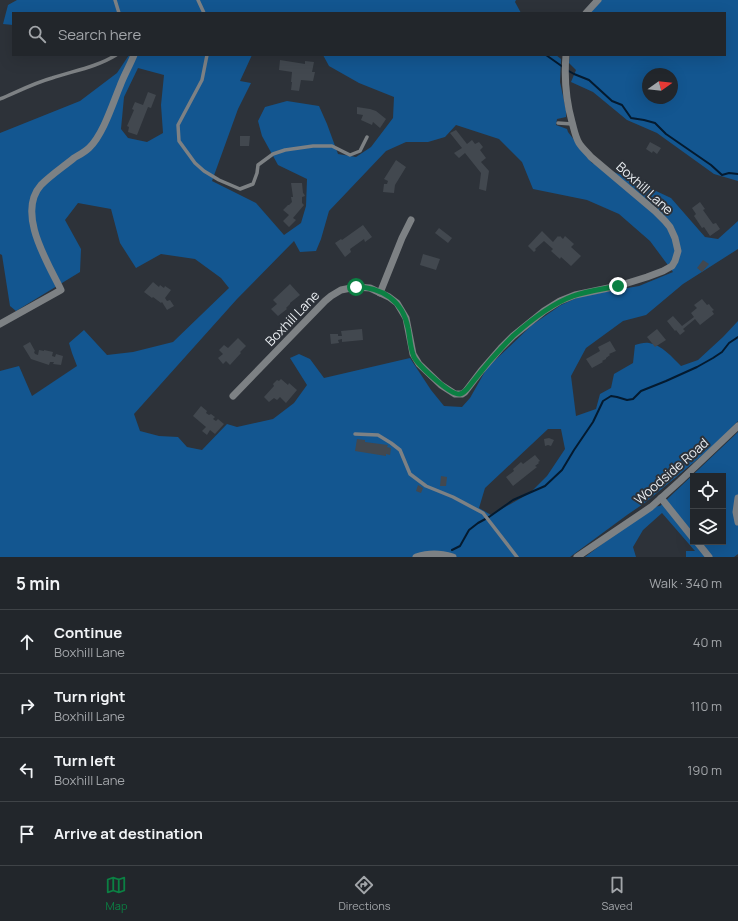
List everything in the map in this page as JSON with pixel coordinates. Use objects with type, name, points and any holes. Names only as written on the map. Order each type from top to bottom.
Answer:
[{"type":"street","points":[[587,12],[598,0]]},
{"type":"street","points":[[0,324],[61,290],[36,236],[32,216],[34,197],[45,182],[61,168],[90,147],[100,133],[134,56]]},
{"type":"street","name":"Boxhill Lane","points":[[233,396],[325,301],[341,290],[356,287],[370,288],[389,297],[397,303],[406,318],[413,354],[418,364],[441,385],[459,395],[466,392],[481,371],[513,336],[560,301],[575,295],[647,278],[664,272],[672,266],[678,251],[675,238],[670,227],[655,210],[591,157],[583,148],[575,134],[566,99],[566,56]]},
{"type":"street","points":[[380,293],[402,238],[411,220]]},
{"type":"street","name":"Woodside Road","points":[[578,557],[651,507],[738,426]]},
{"type":"street","points":[[661,498],[690,534]]},
{"type":"street","points":[[738,498],[736,512],[738,522]]},
{"type":"street","points":[[699,545],[710,557]]},
{"type":"street","points":[[416,557],[427,553],[444,554],[453,557]]},
{"type":"lane","points":[[115,0],[119,12]]},
{"type":"lane","points":[[198,0],[204,12]]},
{"type":"lane","points":[[0,99],[51,78],[93,66],[114,56]]},
{"type":"lane","points":[[207,56],[202,80],[178,125],[179,141],[195,163],[204,171],[219,180],[240,189],[252,184],[257,173],[258,165],[273,154],[285,150],[313,146],[332,146],[350,155],[360,151],[368,137]]},
{"type":"lane","points":[[558,123],[572,124]]},
{"type":"lane","points":[[355,434],[378,435],[391,443],[400,450],[410,474],[426,486],[453,497],[483,513],[517,557]]},
{"type":"shaded area","points":[[17,0],[516,0],[515,2],[520,12],[12,12],[12,25],[3,24],[8,5]]},
{"type":"shaded area","points":[[601,0],[738,0],[738,181],[714,174],[657,133],[627,120],[593,92],[571,82],[576,70],[569,63],[570,56],[726,56],[726,12],[591,12]]},
{"type":"shaded area","points":[[128,56],[252,56],[240,81],[251,83],[238,109],[212,181],[256,203],[284,235],[301,223],[306,206],[307,179],[278,165],[262,136],[258,121],[265,107],[287,101],[319,106],[338,154],[356,157],[371,147],[393,118],[394,97],[359,83],[329,66],[324,56],[557,56],[561,59],[560,82],[566,117],[557,119],[556,125],[567,129],[592,163],[671,198],[705,237],[718,239],[738,221],[738,249],[683,284],[646,315],[623,321],[586,348],[571,376],[576,416],[596,409],[600,394],[611,388],[614,374],[633,363],[635,345],[642,343],[654,344],[666,352],[681,366],[698,360],[738,321],[738,421],[716,444],[646,502],[570,557],[0,557],[0,371],[19,366],[32,396],[77,366],[69,343],[84,330],[107,355],[133,352],[173,342],[229,288],[221,278],[195,259],[161,254],[136,268],[120,243],[111,209],[78,203],[65,220],[81,249],[80,272],[16,311],[10,306],[2,255],[0,254],[0,133],[80,101],[117,73]],"holes":[[[138,68],[164,75],[161,105],[163,133],[147,142],[128,138],[121,129],[124,97]],[[456,125],[499,139],[522,162],[533,189],[587,200],[619,214],[650,241],[673,272],[639,286],[581,296],[561,305],[532,325],[487,368],[470,398],[462,407],[444,406],[431,390],[410,358],[324,378],[310,359],[299,354],[290,358],[307,385],[294,403],[273,419],[237,427],[227,424],[202,450],[187,447],[178,437],[159,436],[140,431],[134,414],[237,299],[294,241],[300,252],[316,251],[329,211],[386,151],[406,142],[428,142],[445,137]],[[548,429],[561,429],[565,449],[547,476],[530,493],[491,515],[479,508],[485,488]]]},
{"type":"shaded area","points":[[738,432],[738,554],[734,557],[686,557],[686,551],[695,551],[662,513],[643,530],[633,547],[636,557],[585,557],[651,507],[660,506],[690,478],[690,545],[726,545],[726,473],[695,473]]},
{"type":"building","points":[[280,60],[305,64],[305,61],[314,62],[312,72],[315,72],[313,81],[301,80],[299,91],[291,90],[292,72],[279,70]]},
{"type":"building","points":[[148,92],[156,95],[151,108],[148,107],[137,135],[128,132],[129,127],[127,126],[134,110],[132,109],[135,102],[143,105]]},
{"type":"building","points":[[357,107],[376,111],[386,119],[380,128],[373,122],[372,125],[361,120],[363,115],[357,114]]},
{"type":"building","points":[[456,130],[467,144],[472,140],[475,144],[479,142],[483,147],[480,150],[486,158],[481,162],[489,171],[486,191],[479,189],[481,173],[465,153],[459,158],[454,153],[462,148],[450,133]]},
{"type":"building","points":[[240,136],[250,136],[249,146],[240,146]]},
{"type":"building","points":[[650,142],[661,148],[657,154],[646,149]]},
{"type":"building","points":[[396,160],[406,167],[395,185],[394,193],[383,192],[384,184],[387,184],[388,181],[384,179]]},
{"type":"building","points":[[291,183],[302,183],[303,193],[305,196],[302,197],[302,203],[304,205],[293,218],[296,220],[289,227],[283,221],[289,215],[283,210],[292,202],[291,197],[293,197]]},
{"type":"building","points":[[700,202],[705,209],[703,210],[713,224],[716,223],[720,229],[710,236],[704,227],[702,228],[694,216],[696,214],[692,208]]},
{"type":"building","points":[[363,225],[372,237],[365,242],[364,239],[350,249],[351,252],[345,257],[335,243],[341,239],[342,240]]},
{"type":"building","points":[[439,228],[452,238],[448,243],[435,233]]},
{"type":"building","points":[[542,231],[553,242],[558,236],[563,239],[565,236],[574,244],[571,247],[581,256],[571,266],[551,251],[553,249],[544,241],[535,249],[536,250],[534,252],[528,246]]},
{"type":"building","points":[[423,254],[440,259],[436,270],[420,265]]},
{"type":"building","points":[[703,260],[709,264],[702,272],[697,268]]},
{"type":"building","points":[[153,282],[159,287],[160,285],[164,288],[165,286],[171,290],[165,298],[167,301],[170,300],[174,306],[167,310],[162,302],[161,303],[153,297],[152,298],[144,292]]},
{"type":"building","points":[[290,284],[300,295],[278,316],[271,309],[277,304],[273,300]]},
{"type":"building","points":[[702,299],[714,310],[712,311],[714,314],[700,325],[695,319],[683,329],[685,331],[680,335],[667,321],[673,316],[682,326],[694,317],[691,313],[697,308],[694,305]]},
{"type":"building","points":[[362,329],[363,340],[342,342],[342,339],[338,340],[339,343],[331,344],[330,334],[338,334],[338,336],[342,336],[341,331]]},
{"type":"building","points":[[657,329],[666,340],[655,347],[647,337]]},
{"type":"building","points":[[238,338],[246,346],[230,365],[226,361],[223,364],[218,358],[223,354],[219,350],[224,345],[228,348]]},
{"type":"building","points":[[610,341],[616,351],[609,354],[610,355],[602,361],[603,362],[592,368],[586,359],[600,351],[598,347]]},
{"type":"building","points":[[30,342],[35,354],[38,355],[39,350],[44,350],[53,352],[52,356],[55,357],[56,354],[63,356],[61,365],[50,362],[49,365],[31,359],[23,346]]},
{"type":"building","points":[[281,379],[288,385],[289,383],[297,390],[286,403],[280,397],[277,400],[274,398],[269,402],[264,397],[274,386],[273,384],[277,380],[279,381]]},
{"type":"building","points":[[201,406],[207,411],[206,413],[215,417],[213,419],[216,421],[218,419],[224,424],[215,434],[210,430],[207,435],[202,431],[206,427],[193,416]]},
{"type":"building","points":[[549,438],[554,440],[551,446],[545,446],[544,439]]},
{"type":"building","points":[[357,439],[365,440],[365,442],[388,445],[387,447],[391,448],[390,455],[386,454],[386,456],[355,451]]},
{"type":"building","points":[[535,455],[540,461],[535,466],[537,467],[513,486],[506,477],[514,471],[513,469],[521,462],[523,464]]},
{"type":"building","points":[[441,476],[447,477],[446,486],[440,486]]},
{"type":"building","points":[[418,485],[423,488],[421,493],[416,491]]},
{"type":"waterway","points":[[547,56],[563,67]]},
{"type":"waterway","points":[[567,70],[589,80],[612,101],[622,105],[631,118],[655,123],[666,134],[711,165],[722,175],[729,173],[738,174]]},
{"type":"waterway","points":[[452,550],[460,546],[469,530],[478,523],[513,500],[545,486],[562,470],[593,422],[603,401],[611,396],[627,400],[633,399],[641,391],[697,367],[713,358],[738,337]]},
{"type":"route","points":[[356,287],[370,288],[389,297],[397,303],[406,318],[413,354],[418,364],[441,385],[459,395],[466,392],[481,371],[513,336],[560,301],[575,295],[618,286]]}]
